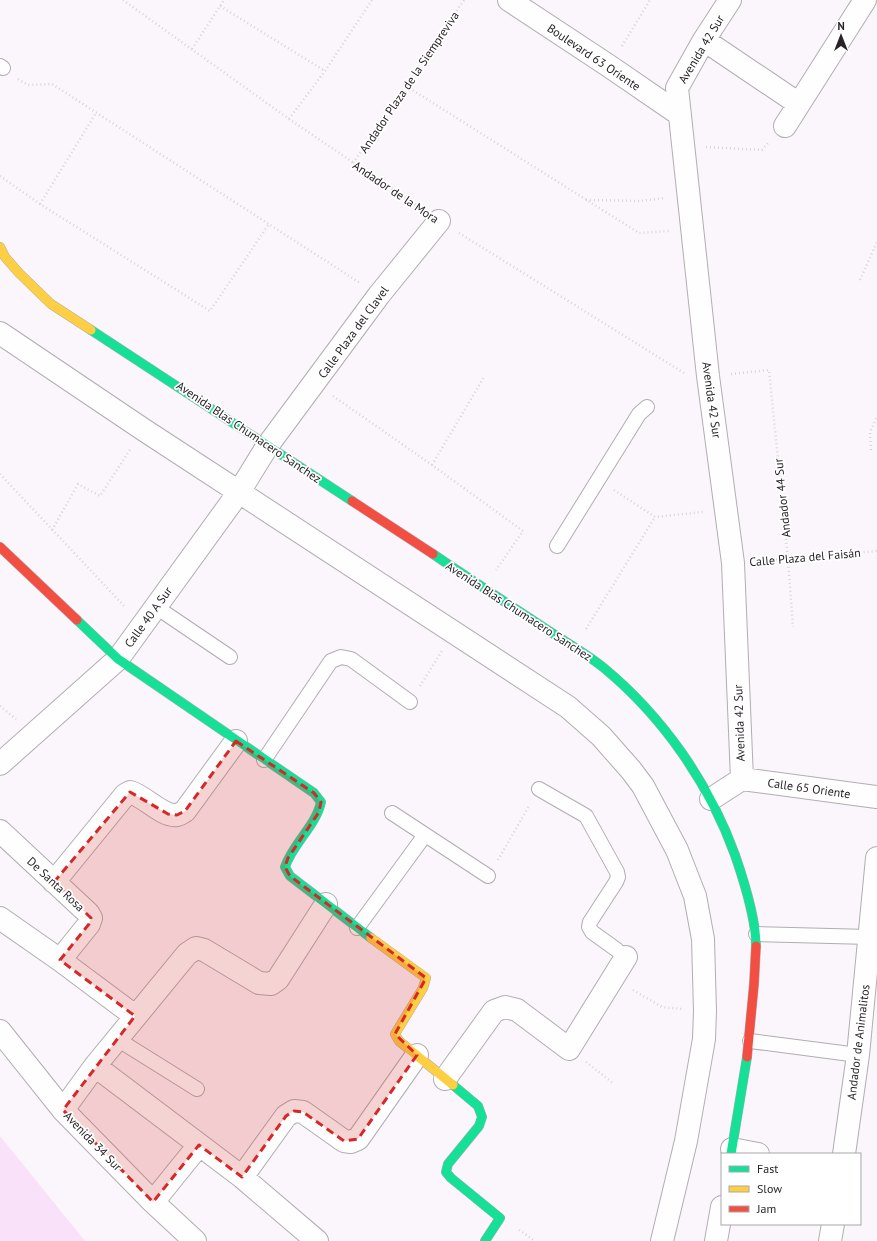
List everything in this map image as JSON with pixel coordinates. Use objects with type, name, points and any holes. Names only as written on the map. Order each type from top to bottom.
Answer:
[{"type":"street","name":"Boulevard 63 Oriente","points":[[508,0],[679,114]]},
{"type":"street","name":"Avenida 42 Sur","points":[[711,799],[742,779],[733,563],[708,376],[677,88],[704,40],[730,0]]},
{"type":"street","points":[[785,126],[865,0]]},
{"type":"street","points":[[704,40],[799,104]]},
{"type":"street","name":"Calle Plaza del Clavel","points":[[268,445],[379,295],[439,221]]},
{"type":"street","name":"Avenida Blas Chumacero Sanchez","points":[[0,246],[5,257],[18,273],[51,304],[144,363],[603,667],[634,695],[662,726],[688,762],[711,799],[724,826],[743,877],[756,934],[755,982],[750,1041],[731,1152]]},
{"type":"street","points":[[0,333],[238,492],[568,707],[601,736],[643,786],[677,850],[695,896],[703,939],[705,1011],[704,1039],[686,1141],[662,1241]]},
{"type":"street","name":"Calle 40 A Sur","points":[[0,764],[118,659],[238,492],[268,445]]},
{"type":"street","points":[[0,547],[118,659],[314,794],[321,802],[319,812],[288,858],[285,867],[290,876],[357,928],[426,978],[424,988],[395,1034],[399,1041],[478,1106],[482,1117],[479,1126],[448,1164],[446,1172],[451,1178],[500,1218],[484,1241]]},
{"type":"street","points":[[54,882],[125,796],[130,792],[137,794],[168,814],[177,815],[185,811],[236,741]]},
{"type":"street","name":"Calle 65 Oriente","points":[[742,779],[877,797]]},
{"type":"street","name":"De Santa Rosa","points":[[0,831],[88,913],[91,918],[90,924],[60,960]]},
{"type":"street","name":"Andador de Animalitos","points":[[844,1153],[858,1054],[877,858]]},
{"type":"street","points":[[63,1110],[95,1066],[187,954],[196,948],[204,950],[259,983],[271,984],[278,979],[326,904]]},
{"type":"street","points":[[0,918],[60,960],[135,1016]]},
{"type":"street","points":[[445,1079],[494,1011],[505,1006],[517,1010],[569,1049],[622,954]]},
{"type":"street","name":"Avenida 34 Sur","points":[[0,1031],[63,1110],[153,1202],[195,1241]]},
{"type":"street","points":[[242,1177],[286,1116],[294,1111],[303,1112],[344,1141],[351,1142],[358,1139],[417,1055]]},
{"type":"street","points":[[95,1066],[242,1177],[318,1241]]},
{"type":"street","points":[[153,1202],[199,1145]]},
{"type":"street","points":[[731,1152],[744,1153]]},
{"type":"street","points":[[716,1241],[721,1213]]},
{"type":"street","points":[[830,1241],[832,1225]]},
{"type":"lane","points":[[557,546],[639,414],[647,408]]},
{"type":"lane","points":[[156,607],[230,657]]},
{"type":"lane","points":[[264,760],[331,661],[341,657],[351,659],[410,702]]},
{"type":"lane","points":[[539,789],[586,816],[617,872],[618,877],[616,882],[590,922],[589,927],[592,932],[622,954]]},
{"type":"lane","points":[[392,812],[488,876]]},
{"type":"lane","points":[[357,928],[425,835]]},
{"type":"lane","points":[[756,934],[870,937]]},
{"type":"lane","points":[[117,1039],[197,1089]]},
{"type":"lane","points":[[750,1041],[858,1054]]},
{"type":"path","name":"Andador de la Mora","points":[[123,0],[290,119],[439,221],[678,370]]},
{"type":"path","points":[[192,49],[224,0]]},
{"type":"path","points":[[290,119],[325,71],[372,0]]},
{"type":"path","name":"Andador Plaza de la Siempreviva","points":[[353,163],[464,0]]},
{"type":"path","points":[[624,42],[650,0]]},
{"type":"path","points":[[220,6],[325,71]]},
{"type":"path","points":[[1,67],[28,85],[52,84],[379,295]]},
{"type":"path","points":[[406,86],[639,233],[692,229]]},
{"type":"path","points":[[40,204],[96,113]]},
{"type":"path","points":[[722,148],[762,150]]},
{"type":"path","points":[[0,176],[40,204],[210,311],[269,223]]},
{"type":"path","points":[[586,200],[640,201],[688,195]]},
{"type":"path","points":[[860,280],[877,242]]},
{"type":"path","name":"Andador 44 Sur","points":[[708,376],[769,370],[788,559],[793,627]]},
{"type":"path","points":[[432,465],[484,377]]},
{"type":"path","points":[[314,384],[432,465],[524,531],[483,588]]},
{"type":"path","points":[[871,450],[870,432],[877,417]]},
{"type":"path","points":[[52,530],[78,484],[100,496],[144,430]]},
{"type":"path","points":[[0,474],[142,626]]},
{"type":"path","points":[[599,480],[655,517],[726,509]]},
{"type":"path","points":[[574,648],[655,517]]},
{"type":"path","name":"Calle Plaza del Faisán","points":[[733,563],[877,551]]},
{"type":"path","points":[[410,702],[454,632]]},
{"type":"path","points":[[488,876],[539,789]]},
{"type":"path","points":[[630,988],[662,1007],[705,1011]]},
{"type":"path","points":[[569,1049],[613,1083]]},
{"type":"path","points":[[530,1237],[536,1241]]},
{"type":"highlighted area","points":[[236,741],[314,793],[321,802],[319,812],[288,858],[285,867],[290,876],[426,978],[395,1034],[417,1055],[358,1139],[344,1141],[303,1112],[294,1111],[286,1116],[242,1177],[199,1145],[153,1202],[63,1110],[135,1016],[60,960],[89,924],[91,918],[54,882],[130,792],[168,814],[177,815],[185,811]]},
{"type":"shaded area","points":[[0,1136],[85,1241],[0,1241]]},
{"type":"traffic: fast","points":[[91,330],[352,501]]},
{"type":"traffic: fast","points":[[433,554],[584,653],[604,668],[626,687],[665,730],[698,777],[724,828],[735,855],[749,900],[754,924],[756,946]]},
{"type":"traffic: fast","points":[[77,620],[118,659],[314,793],[321,802],[318,811],[310,827],[293,850],[285,867],[290,876],[371,938]]},
{"type":"traffic: fast","points":[[731,1153],[747,1057]]},
{"type":"traffic: fast","points":[[453,1085],[478,1106],[482,1117],[479,1126],[448,1164],[446,1172],[451,1178],[500,1218],[485,1241]]},
{"type":"traffic: slow","points":[[0,247],[5,257],[19,273],[51,304],[91,330]]},
{"type":"traffic: slow","points":[[371,938],[426,978],[423,988],[395,1034],[399,1041],[453,1085]]},
{"type":"traffic: jam","points":[[352,501],[433,554]]},
{"type":"traffic: jam","points":[[0,547],[77,620]]},
{"type":"traffic: jam","points":[[747,1057],[756,946]]}]
